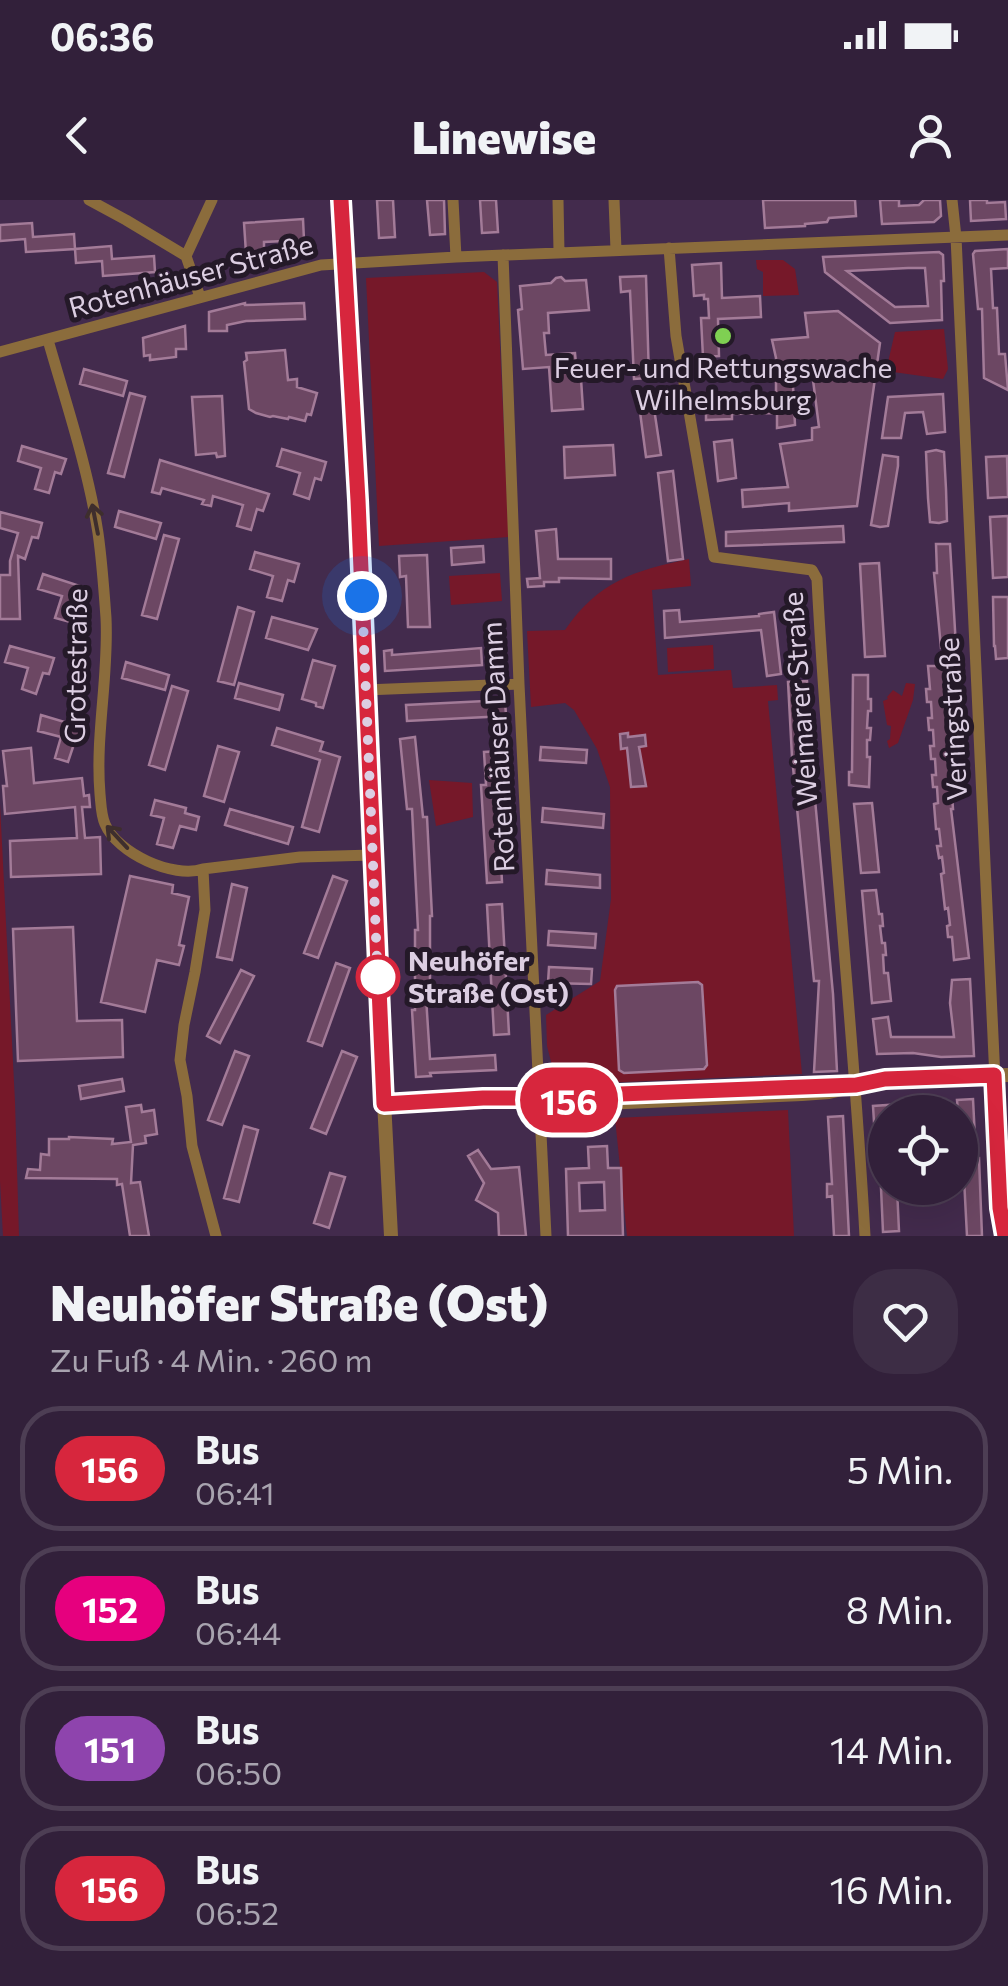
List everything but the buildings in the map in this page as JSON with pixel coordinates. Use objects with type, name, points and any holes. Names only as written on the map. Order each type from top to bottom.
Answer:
[{"type":"street","points":[[89,200],[186,256],[200,298]]},
{"type":"street","points":[[186,256],[212,200]]},
{"type":"street","points":[[341,200],[391,1236]]},
{"type":"street","points":[[453,200],[456,257]]},
{"type":"street","points":[[558,200],[559,252]]},
{"type":"street","points":[[614,200],[616,250]]},
{"type":"street","name":"Veringstraße","points":[[952,200],[1001,1075],[1000,1208],[1005,1236]]},
{"type":"street","name":"Rotenhäuser Straße","points":[[0,352],[343,263],[1008,235]]},
{"type":"street","name":"Weimarer Straße","points":[[669,248],[676,336],[714,557],[812,570],[817,579],[865,1236]]},
{"type":"street","name":"Rotenhäuser Damm","points":[[503,255],[546,1236]]},
{"type":"street","name":"Grotestraße","points":[[48,340],[98,530],[106,620],[98,773],[108,830],[132,852],[181,873],[300,857],[373,855]]},
{"type":"street","points":[[365,690],[519,684]]},
{"type":"street","points":[[203,870],[205,910],[180,1060],[192,1146],[216,1236]]},
{"type":"street","points":[[384,1104],[483,1098],[574,1100],[620,1094],[1001,1075]]},
{"type":"shaded area","points":[[756,260],[783,260],[795,269],[799,295],[763,296],[763,272],[757,269]]},
{"type":"shaded area","points":[[484,272],[497,282],[509,537],[379,546],[366,278]]},
{"type":"shaded area","points":[[944,329],[948,369],[943,379],[886,371],[895,332]]},
{"type":"shaded area","points":[[689,559],[691,586],[652,590],[658,675],[731,670],[733,688],[777,685],[778,700],[768,701],[802,1074],[557,1085],[547,1046],[546,1015],[600,981],[611,899],[610,787],[597,749],[574,710],[565,703],[531,707],[527,631],[565,630],[604,589]],"holes":[[[698,982],[702,985],[707,1065],[704,1069],[624,1073],[619,1070],[617,986]]]},
{"type":"shaded area","points":[[500,573],[502,601],[451,605],[449,576]]},
{"type":"shaded area","points":[[713,645],[714,669],[668,672],[667,648]]},
{"type":"shaded area","points":[[906,683],[915,684],[913,700],[898,743],[889,748],[891,726],[887,725],[883,701],[893,690],[902,696]]},
{"type":"shaded area","points":[[429,780],[472,783],[473,817],[436,826]]},
{"type":"shaded area","points":[[0,804],[19,1236],[3,1236],[0,1181]]},
{"type":"shaded area","points":[[788,1110],[794,1236],[627,1236],[615,1118]]},
{"type":"bus line","name":"156","points":[[341,200],[384,1104],[483,1098],[574,1100],[603,1095],[994,1075],[1000,1208],[1005,1236]]},
{"type":"place","name":"Feuer- und Rettungswache Wilhelmsburg","points":[[723,336]]},
{"type":"place","name":"Neuhöfer Straße (Ost)","points":[[378,977]]},
{"type":"route","points":[[362,596],[378,985],[378,977]]}]
